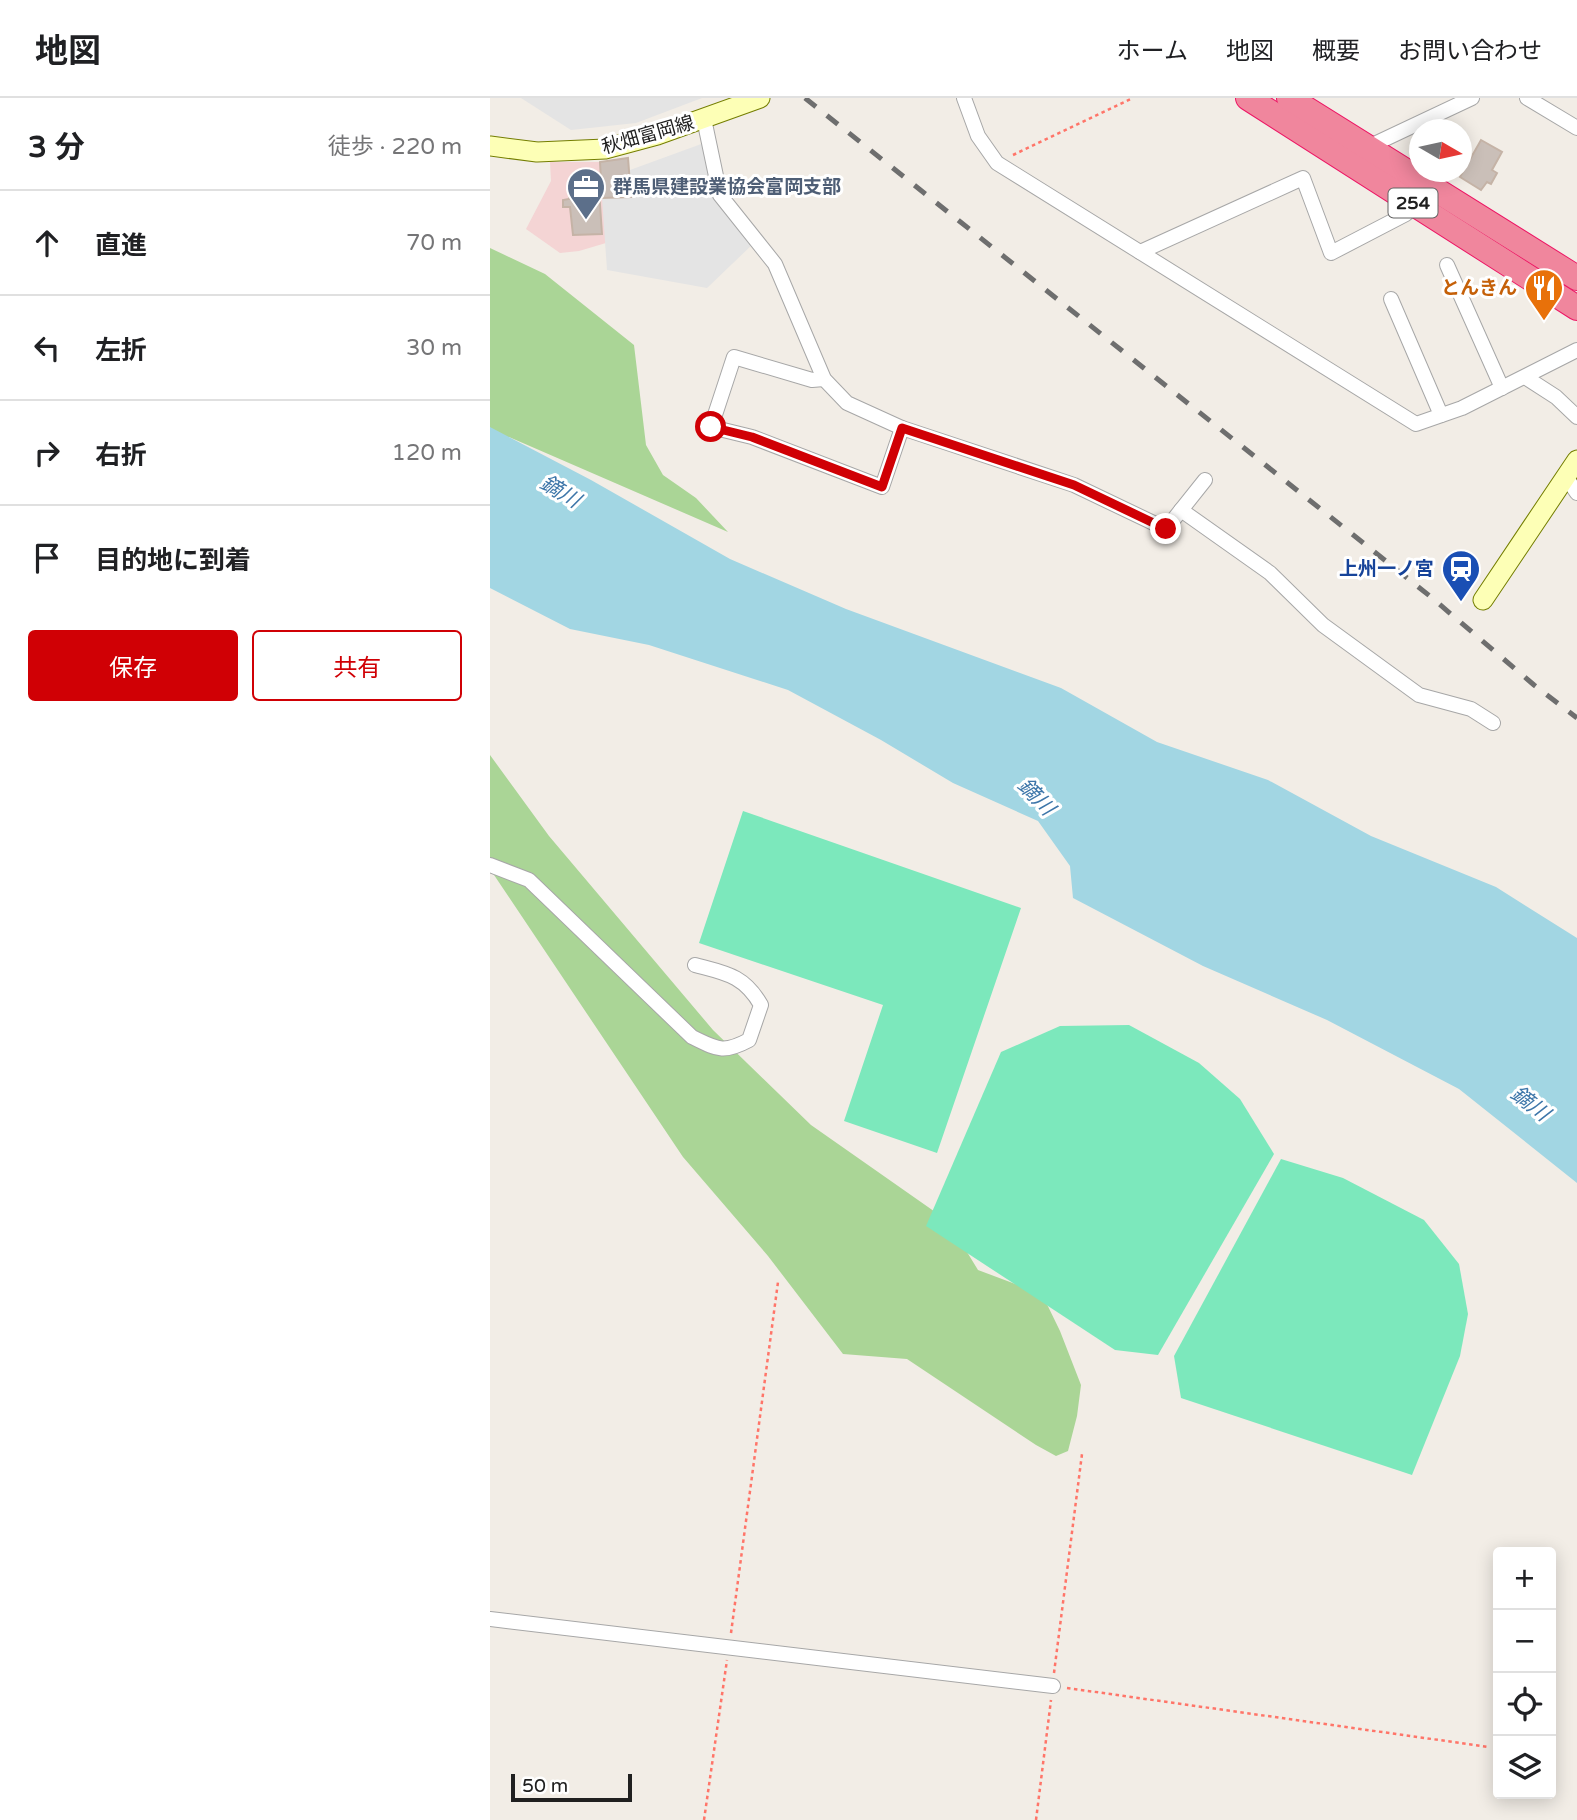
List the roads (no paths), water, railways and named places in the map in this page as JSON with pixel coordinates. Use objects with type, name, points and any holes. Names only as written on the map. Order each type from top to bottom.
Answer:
[{"type":"highway","name":"254","points":[[1248,98],[1577,308]]},
{"type":"highway","name":"254","points":[[1289,98],[1577,278]]},
{"type":"main road","name":"秋畑富岡線","points":[[490,146],[537,152],[605,149],[657,135],[760,98]]},
{"type":"main road","points":[[1483,600],[1573,477]]},
{"type":"street","points":[[964,98],[978,136],[997,163],[1416,424],[1502,388],[1577,351]]},
{"type":"street","points":[[1368,148],[1472,98]]},
{"type":"street","points":[[1527,98],[1577,128]]},
{"type":"street","points":[[704,119],[720,195],[775,264],[824,379],[847,403],[902,428],[1074,485],[1166,529],[1205,480]]},
{"type":"street","points":[[1140,251],[1303,178],[1331,253],[1406,214]]},
{"type":"street","points":[[1447,265],[1502,388]]},
{"type":"street","points":[[1391,299],[1441,415]]},
{"type":"street","points":[[824,379],[812,380],[734,357],[711,427],[752,437],[882,487],[902,428]]},
{"type":"street","points":[[1525,377],[1556,397],[1577,417]]},
{"type":"street","points":[[1181,510],[1270,573],[1324,625],[1419,695],[1471,709],[1493,723]]},
{"type":"street","points":[[490,865],[530,880],[692,1037],[718,1049],[732,1049],[749,1040],[761,1005],[752,990],[735,976],[695,965]]},
{"type":"street","points":[[490,1619],[1053,1686]]},
{"type":"water","name":"鏑川","points":[[490,427],[591,480],[730,559],[846,609],[1061,688],[1157,742],[1268,780],[1371,836],[1496,887],[1577,938],[1577,1183],[1459,1089],[1327,1020],[1203,966],[1073,898],[1070,866],[1038,821],[953,783],[881,740],[788,690],[649,645],[570,629],[490,588]]},
{"type":"railway","points":[[805,98],[1431,597],[1577,718]]},
{"type":"place","name":"群馬県建設業協会富岡支部","points":[[586,221]]},
{"type":"place","name":"とんきん","points":[[1544,322]]},
{"type":"place","name":"上州一ノ宮","points":[[1461,603]]}]
